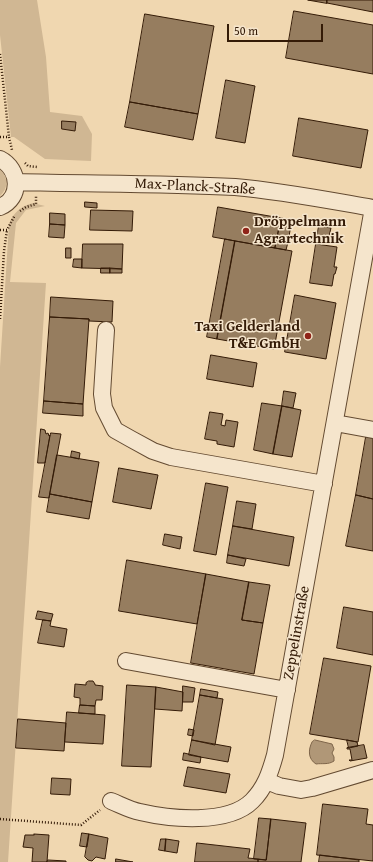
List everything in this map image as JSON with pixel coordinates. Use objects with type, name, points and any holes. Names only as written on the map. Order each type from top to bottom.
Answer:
[{"type":"street","points":[[0,159],[10,166],[16,182],[16,189],[13,196],[8,202],[0,207]]},
{"type":"street","name":"Max-Planck-Straße","points":[[16,182],[183,185],[235,188],[281,192],[373,208]]},
{"type":"street","name":"Zeppelinstraße","points":[[111,801],[139,812],[186,818],[206,818],[220,816],[243,808],[260,792],[267,781],[275,755],[373,208]]},
{"type":"street","points":[[106,330],[102,394],[104,408],[115,430],[153,451],[171,457],[324,484]]},
{"type":"street","points":[[335,423],[373,430]]},
{"type":"street","points":[[126,661],[287,690]]},
{"type":"street","points":[[267,781],[279,786],[301,790],[373,770]]},
{"type":"path","points":[[0,54],[9,137]]},
{"type":"path","points":[[0,319],[4,251],[7,230]]},
{"type":"path","points":[[0,819],[81,824],[111,801]]},
{"type":"shaded area","points":[[0,0],[37,0],[46,57],[50,112],[82,116],[92,134],[91,161],[45,159],[14,137],[11,137],[0,35]]},
{"type":"shaded area","points":[[0,169],[5,175],[6,186],[5,190],[0,196]]},
{"type":"shaded area","points":[[33,203],[45,206],[26,210],[16,223],[10,282],[46,283],[8,862],[0,862],[0,367],[9,224],[18,210]]},
{"type":"shaded area","points":[[315,740],[332,744],[334,749],[332,753],[334,761],[325,764],[316,764],[311,760],[309,751],[312,742]]},
{"type":"building","points":[[308,0],[327,0],[327,3]]},
{"type":"building","points":[[327,0],[373,0],[373,12],[327,3]]},
{"type":"building","points":[[294,11],[373,25],[373,74],[286,58]]},
{"type":"building","points":[[145,14],[214,26],[198,114],[130,102]]},
{"type":"building","points":[[226,80],[255,86],[245,143],[216,138]]},
{"type":"building","points":[[130,102],[198,114],[193,140],[125,127]]},
{"type":"building","points":[[299,118],[368,130],[361,168],[293,156]]},
{"type":"building","points":[[62,121],[76,122],[75,131],[62,129]]},
{"type":"building","points":[[85,202],[97,203],[97,208],[85,207]]},
{"type":"building","name":"Dröppelmann Agrartechnik","points":[[218,207],[292,220],[291,225],[280,223],[275,248],[213,237]]},
{"type":"building","points":[[91,210],[133,211],[132,231],[90,230]]},
{"type":"building","points":[[50,213],[65,214],[65,225],[50,224]]},
{"type":"building","points":[[280,223],[291,225],[288,242],[277,240]]},
{"type":"building","points":[[50,224],[65,225],[64,238],[49,237]]},
{"type":"building","points":[[319,226],[331,228],[328,240],[317,238]]},
{"type":"building","points":[[225,239],[235,241],[217,339],[207,337]]},
{"type":"building","points":[[277,240],[288,242],[286,250],[275,248]]},
{"type":"building","points":[[235,241],[292,251],[274,349],[217,339]]},
{"type":"building","points":[[83,244],[123,244],[122,269],[82,268]]},
{"type":"building","points":[[316,244],[337,247],[334,267],[337,267],[332,286],[310,283]]},
{"type":"building","points":[[66,248],[71,248],[71,258],[66,258]]},
{"type":"building","points":[[74,259],[82,259],[82,268],[73,267]]},
{"type":"building","points":[[101,268],[110,268],[110,273],[101,273]]},
{"type":"building","points":[[110,268],[122,269],[122,273],[110,273]]},
{"type":"building","points":[[295,295],[336,303],[326,359],[285,352]]},
{"type":"building","points":[[51,297],[113,301],[112,322],[50,317]]},
{"type":"building","points":[[50,317],[89,319],[83,404],[44,401]]},
{"type":"building","points":[[211,355],[257,363],[253,387],[207,379]]},
{"type":"building","points":[[284,391],[296,393],[293,408],[282,406]]},
{"type":"building","points":[[44,401],[83,404],[83,416],[43,413]]},
{"type":"building","points":[[262,403],[282,406],[273,454],[254,450]]},
{"type":"building","points":[[282,406],[301,410],[292,457],[273,454]]},
{"type":"building","points":[[210,412],[223,414],[221,425],[225,426],[226,420],[238,422],[234,447],[217,444],[217,441],[205,439]]},
{"type":"building","points":[[41,429],[45,430],[46,434],[48,433],[49,436],[50,435],[45,463],[38,463]]},
{"type":"building","points":[[51,433],[61,434],[49,498],[39,497]]},
{"type":"building","points":[[366,437],[373,438],[373,499],[356,495]]},
{"type":"building","points":[[72,451],[80,453],[79,459],[71,457]]},
{"type":"building","points":[[57,455],[99,462],[92,502],[50,494]]},
{"type":"building","points":[[119,468],[158,475],[151,509],[113,502]]},
{"type":"building","points":[[206,483],[228,487],[216,555],[194,551]]},
{"type":"building","points":[[50,494],[92,502],[89,519],[47,512]]},
{"type":"building","points":[[356,495],[373,499],[373,551],[346,546]]},
{"type":"building","points":[[237,501],[256,504],[252,529],[233,526]]},
{"type":"building","points":[[233,526],[294,537],[289,566],[228,555]]},
{"type":"building","points":[[165,534],[182,537],[180,549],[163,545]]},
{"type":"building","points":[[228,555],[246,559],[244,566],[227,563]]},
{"type":"building","points":[[127,560],[206,574],[197,624],[119,611]]},
{"type":"building","points":[[206,574],[249,582],[242,620],[263,623],[254,674],[191,663]]},
{"type":"building","points":[[249,582],[270,585],[263,623],[242,620]]},
{"type":"building","points":[[344,607],[373,612],[373,655],[337,648]]},
{"type":"building","points":[[38,611],[53,614],[51,621],[36,619]]},
{"type":"building","points":[[43,620],[51,621],[50,626],[67,629],[64,647],[38,643]]},
{"type":"building","points":[[324,658],[371,666],[358,742],[310,734]]},
{"type":"building","points":[[89,681],[93,681],[95,685],[103,686],[102,700],[96,700],[95,706],[80,705],[80,698],[74,697],[75,684],[86,685]]},
{"type":"building","points":[[127,685],[156,687],[151,767],[122,766]]},
{"type":"building","points":[[183,686],[195,688],[193,702],[183,702]]},
{"type":"building","points":[[156,687],[183,692],[182,711],[155,709]]},
{"type":"building","points":[[201,689],[218,692],[217,698],[200,695]]},
{"type":"building","points":[[200,695],[223,699],[215,745],[192,740]]},
{"type":"building","points":[[80,705],[95,706],[95,714],[79,713]]},
{"type":"building","points":[[67,712],[105,715],[103,744],[65,742]]},
{"type":"building","points":[[18,719],[66,723],[64,751],[16,748]]},
{"type":"building","points":[[189,729],[194,730],[193,736],[188,735]]},
{"type":"building","points":[[192,740],[231,747],[228,762],[189,755]]},
{"type":"building","points":[[347,740],[357,742],[358,746],[349,748]]},
{"type":"building","points":[[364,745],[367,758],[350,761],[349,760],[352,760],[350,749],[347,748]]},
{"type":"building","points":[[184,753],[201,757],[200,763],[183,760]]},
{"type":"building","points":[[188,767],[230,774],[226,793],[184,786]]},
{"type":"building","points":[[52,778],[71,779],[70,795],[51,794]]},
{"type":"building","points":[[323,804],[368,809],[366,824],[373,825],[373,861],[317,855]]},
{"type":"building","points":[[259,818],[271,819],[266,860],[254,859]]},
{"type":"building","points":[[271,819],[306,823],[301,862],[258,862],[258,859],[266,860]]},
{"type":"building","points":[[82,833],[89,834],[87,847],[80,846]]},
{"type":"building","points":[[89,834],[108,838],[105,859],[96,857],[92,861],[85,857]]},
{"type":"building","points":[[25,835],[49,835],[47,862],[32,862],[33,848],[23,847]]},
{"type":"building","points":[[161,839],[166,839],[165,851],[159,850]]},
{"type":"building","points":[[166,839],[179,841],[177,853],[165,851]]},
{"type":"building","points":[[197,843],[250,849],[248,858],[258,859],[258,862],[195,862]]},
{"type":"building","points":[[320,855],[359,860],[359,862],[319,862]]},
{"type":"building","points":[[116,859],[133,862],[116,862]]},
{"type":"building","points":[[48,860],[66,861],[66,862],[47,862]]},
{"type":"place","name":"Dröppelmann Agrartechnik","points":[[246,231]]},
{"type":"place","name":"Taxi Gelderland T&E GmbH","points":[[308,336]]}]
